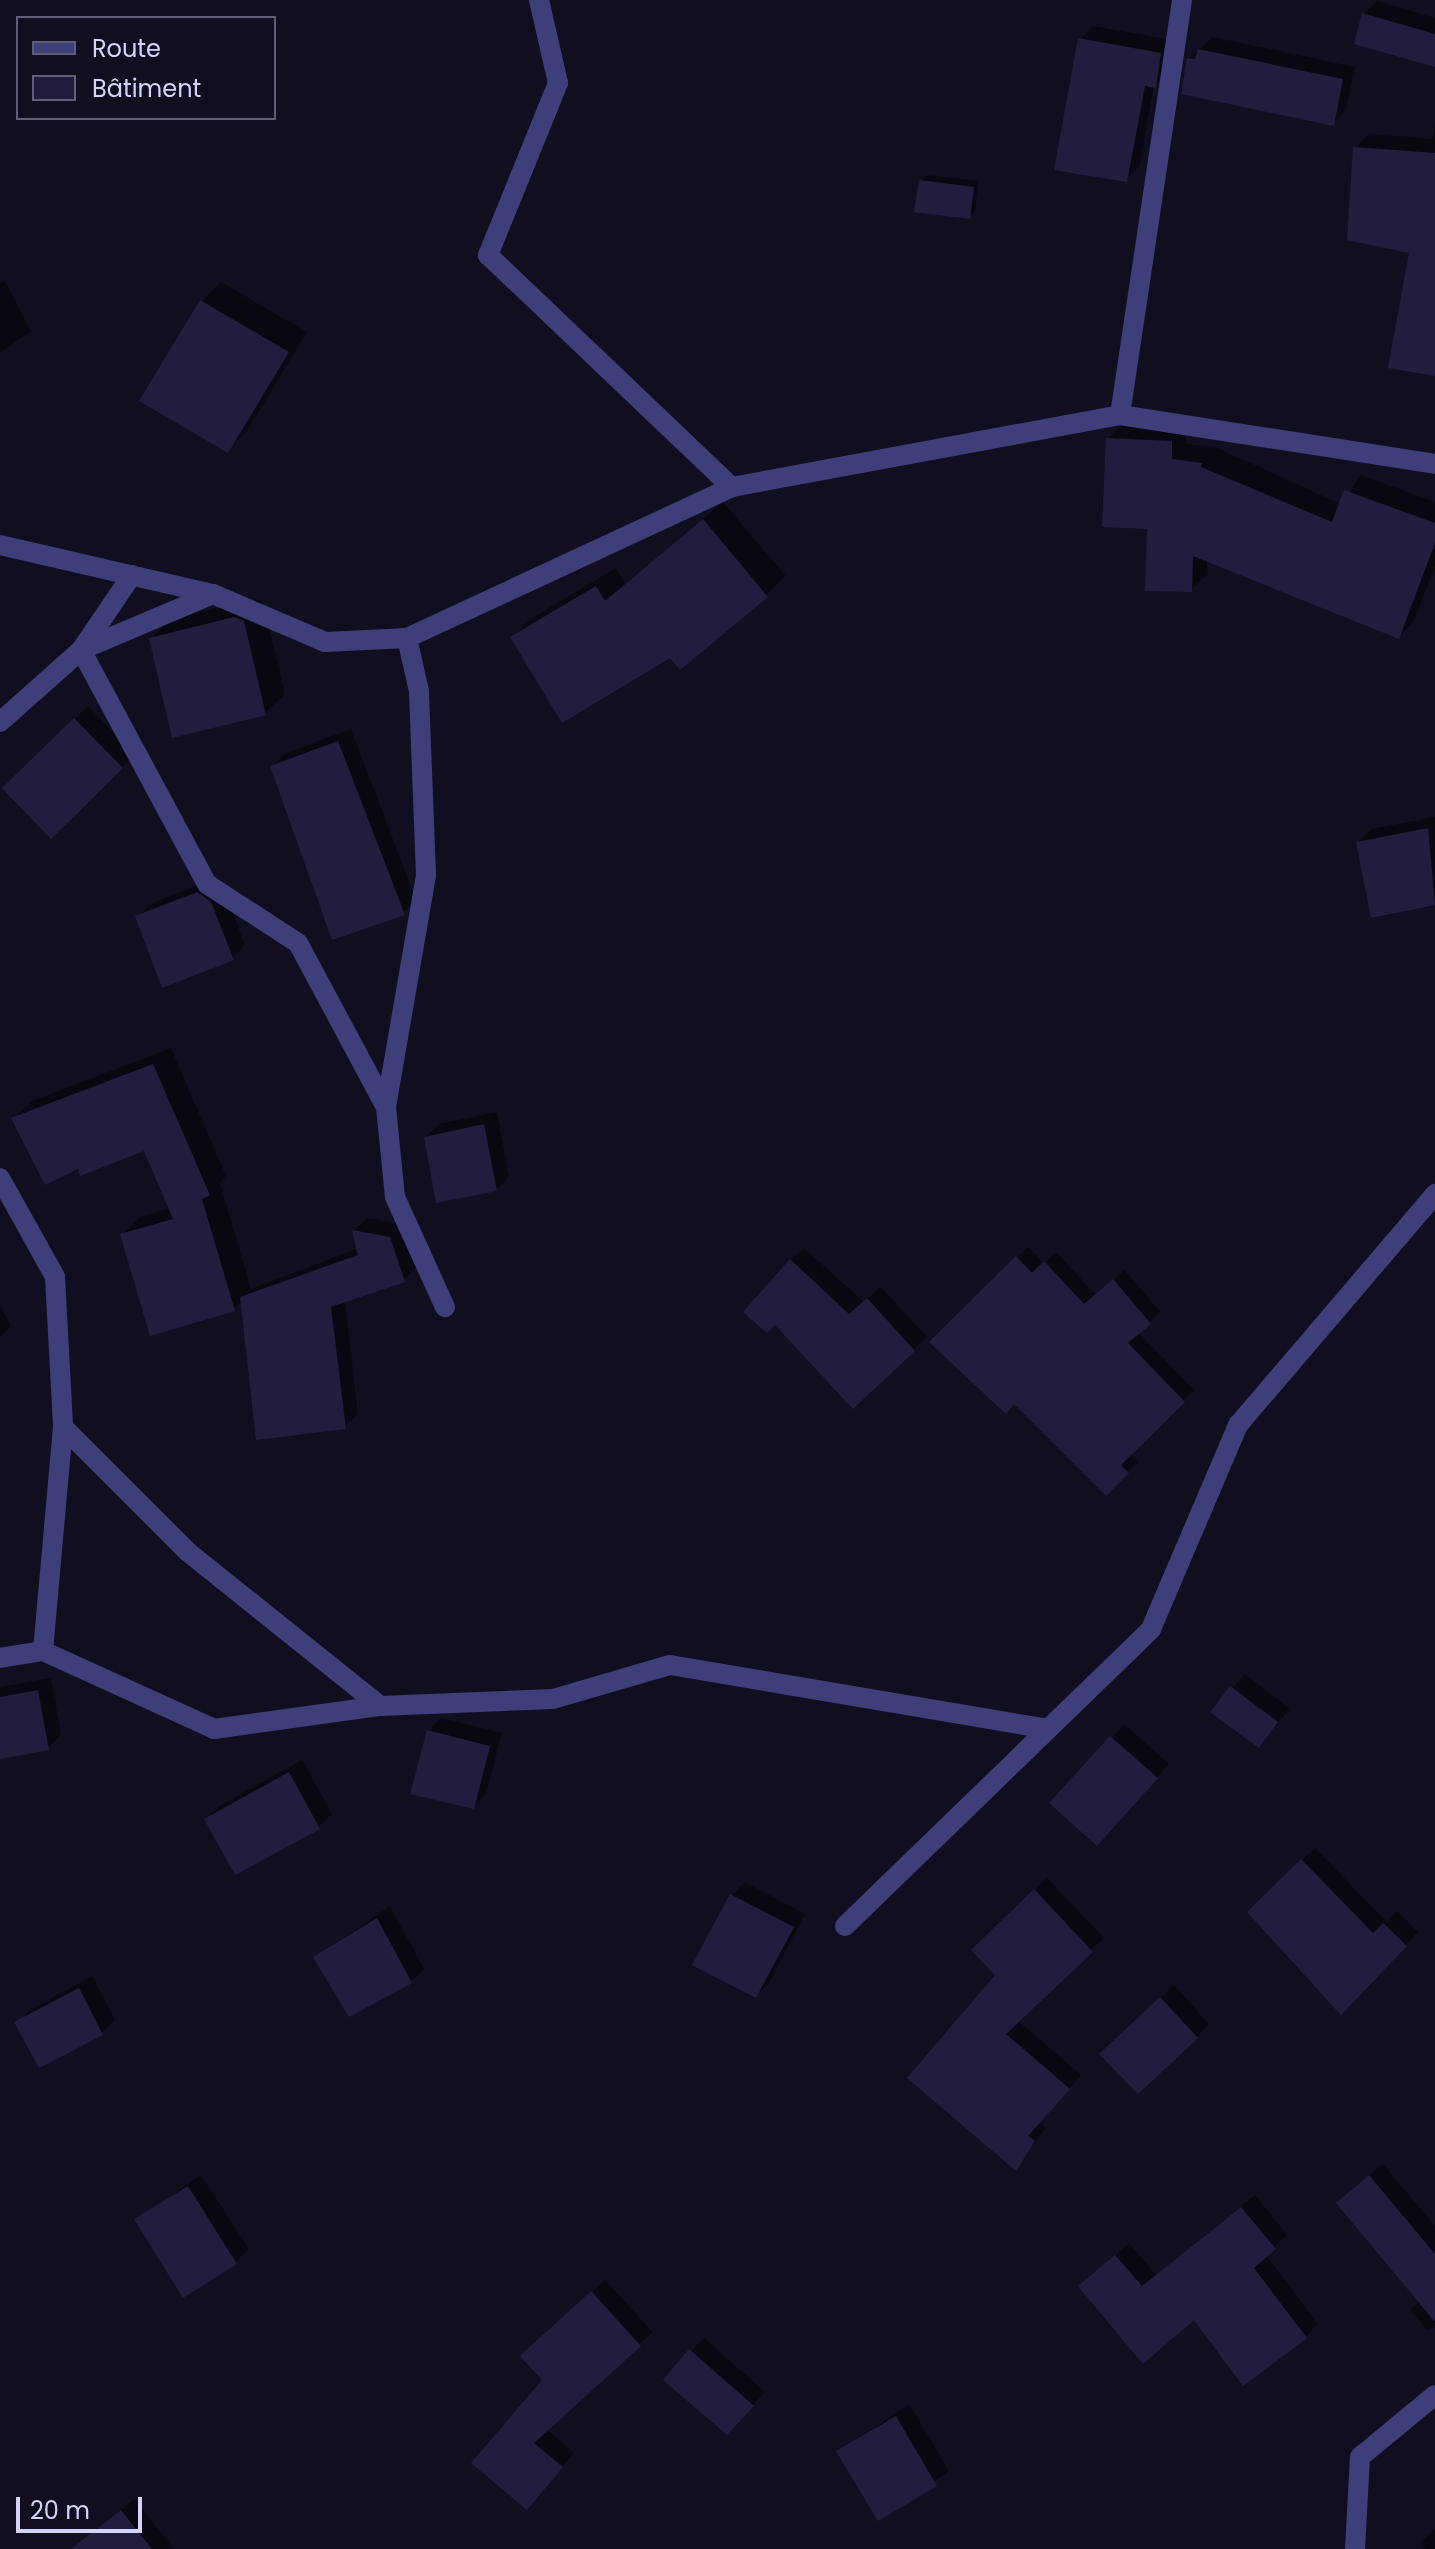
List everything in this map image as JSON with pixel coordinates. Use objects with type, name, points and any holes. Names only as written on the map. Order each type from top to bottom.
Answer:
[{"type":"street","points":[[539,0],[558,83],[488,255],[732,487]]},
{"type":"street","points":[[1120,415],[1182,0]]},
{"type":"street","points":[[0,545],[213,594],[325,642],[407,638],[732,487],[1120,415],[1435,464]]},
{"type":"street","points":[[0,722],[81,650],[132,575]]},
{"type":"street","points":[[81,650],[213,594]]},
{"type":"street","points":[[407,638],[419,691],[426,875],[386,1107],[395,1197],[445,1307]]},
{"type":"street","points":[[81,650],[207,884],[298,943],[386,1107]]},
{"type":"street","points":[[0,1178],[55,1277],[63,1427],[43,1651]]},
{"type":"street","points":[[845,1926],[1151,1629],[1238,1425],[1435,1194]]},
{"type":"street","points":[[63,1427],[188,1552],[380,1706]]},
{"type":"street","points":[[0,1658],[43,1651],[214,1729],[380,1706],[553,1699],[670,1665],[1048,1729]]},
{"type":"street","points":[[1355,2549],[1360,2457],[1435,2395]]},
{"type":"building","points":[[1362,13],[1435,34],[1435,67],[1354,44]]},
{"type":"building","points":[[1078,38],[1161,53],[1156,88],[1145,86],[1127,182],[1054,170]]},
{"type":"building","points":[[1198,49],[1343,79],[1334,126],[1181,94],[1187,58],[1195,59]]},
{"type":"building","points":[[1353,147],[1435,153],[1435,376],[1388,368],[1409,253],[1347,240]]},
{"type":"building","points":[[919,180],[974,187],[970,219],[914,212]]},
{"type":"building","points":[[200,300],[289,352],[228,453],[139,401]]},
{"type":"building","points":[[1106,438],[1172,441],[1172,459],[1202,463],[1201,467],[1332,522],[1344,490],[1435,523],[1435,543],[1399,639],[1193,556],[1192,592],[1145,591],[1147,529],[1102,527]]},
{"type":"building","points":[[703,519],[768,597],[680,670],[670,658],[562,723],[510,637],[596,586],[605,601]]},
{"type":"building","points":[[234,617],[244,621],[266,715],[172,738],[149,638]]},
{"type":"building","points":[[74,718],[123,768],[51,839],[2,788]]},
{"type":"building","points":[[338,741],[405,915],[332,940],[270,766]]},
{"type":"building","points":[[1428,828],[1435,905],[1371,918],[1356,842]]},
{"type":"building","points":[[197,892],[211,902],[234,960],[162,988],[135,916]]},
{"type":"building","points":[[153,1064],[210,1195],[202,1199],[235,1311],[150,1336],[120,1234],[173,1219],[144,1151],[80,1176],[78,1169],[45,1185],[11,1118]]},
{"type":"building","points":[[484,1124],[497,1191],[436,1203],[424,1137]]},
{"type":"building","points":[[352,1230],[390,1237],[405,1282],[331,1307],[346,1429],[256,1440],[240,1297],[358,1255]]},
{"type":"building","points":[[1016,1256],[1032,1273],[1044,1261],[1084,1304],[1113,1279],[1151,1324],[1128,1343],[1185,1402],[1121,1465],[1129,1473],[1106,1496],[1014,1404],[1006,1414],[929,1342]]},
{"type":"building","points":[[790,1259],[849,1314],[867,1298],[915,1351],[853,1409],[775,1325],[767,1333],[743,1312]]},
{"type":"building","points":[[1230,1686],[1278,1722],[1259,1748],[1210,1712]]},
{"type":"building","points":[[38,1690],[49,1750],[0,1759],[0,1697]]},
{"type":"building","points":[[427,1730],[490,1746],[474,1809],[410,1794]]},
{"type":"building","points":[[1110,1736],[1158,1778],[1097,1846],[1049,1803]]},
{"type":"building","points":[[289,1772],[320,1829],[235,1875],[204,1819]]},
{"type":"building","points":[[1301,1859],[1373,1933],[1383,1923],[1407,1946],[1341,2015],[1247,1912]]},
{"type":"building","points":[[1034,1889],[1093,1952],[1006,2034],[1070,2089],[1028,2136],[1035,2141],[1016,2171],[907,2078],[995,1975],[971,1950]]},
{"type":"building","points":[[730,1894],[794,1927],[756,1998],[692,1965]]},
{"type":"building","points":[[377,1918],[412,1983],[349,2017],[313,1957]]},
{"type":"building","points":[[79,1988],[103,2035],[39,2068],[14,2022]]},
{"type":"building","points":[[1160,1997],[1198,2038],[1138,2094],[1099,2054]]},
{"type":"building","points":[[1369,2175],[1435,2254],[1435,2322],[1336,2203]]},
{"type":"building","points":[[188,2186],[237,2264],[183,2298],[134,2219]]},
{"type":"building","points":[[1241,2207],[1276,2249],[1254,2268],[1307,2338],[1243,2386],[1194,2320],[1143,2364],[1078,2286],[1115,2255],[1142,2286]]},
{"type":"building","points":[[591,2291],[641,2346],[534,2443],[563,2467],[527,2510],[471,2463],[542,2380],[520,2356]]},
{"type":"building","points":[[689,2349],[754,2406],[727,2435],[663,2380]]},
{"type":"building","points":[[896,2416],[937,2486],[878,2521],[836,2451]]},
{"type":"building","points":[[121,2510],[152,2549],[71,2549]]}]
